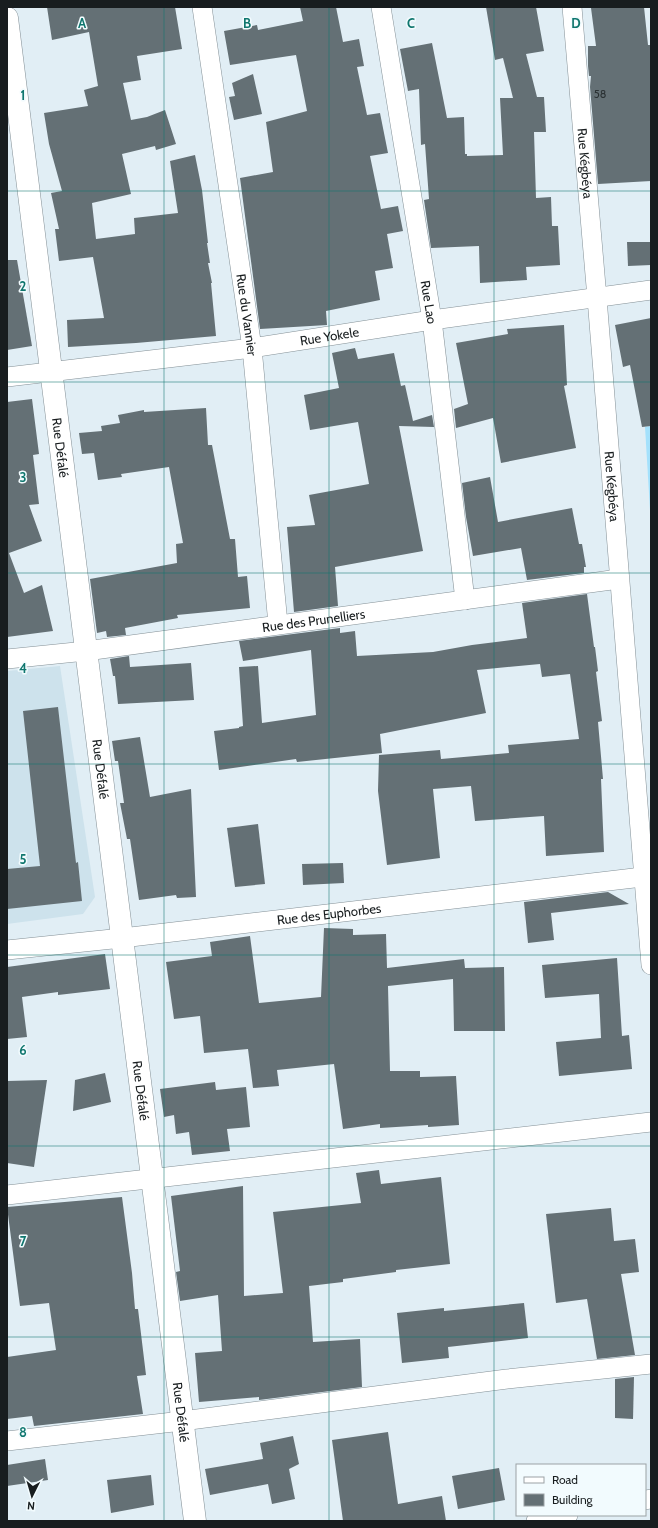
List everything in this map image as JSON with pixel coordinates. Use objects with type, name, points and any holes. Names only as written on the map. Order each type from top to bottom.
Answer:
[{"type":"street","name":"Rue du Vannier","points":[[202,7],[252,348],[278,624]]},
{"type":"street","name":"Rue Lao","points":[[381,7],[432,320],[465,600]]},
{"type":"street","name":"Rue Kégbéya","points":[[572,7],[619,579],[647,877],[651,965]]},
{"type":"street","name":"Rue Défalé","points":[[7,18],[195,1521]]},
{"type":"street","name":"Rue Yokele","points":[[7,377],[252,348],[432,320],[651,290]]},
{"type":"street","name":"Rue des Prunelliers","points":[[7,659],[86,651],[619,579]]},
{"type":"street","name":"Rue des Euphorbes","points":[[7,950],[647,877]]},
{"type":"street","points":[[7,1195],[651,1122]]},
{"type":"street","points":[[7,1441],[182,1421],[507,1378],[651,1364]]},
{"type":"street","points":[[536,1521],[563,1516]]},
{"type":"shaded area","points":[[651,426],[651,526],[645,427]]},
{"type":"shaded area","points":[[60,666],[95,897],[83,914],[7,924],[7,671]]},
{"type":"building","points":[[47,7],[175,7],[182,49],[137,56],[141,80],[123,83],[131,120],[147,117],[165,110],[176,144],[156,150],[155,146],[122,154],[131,194],[92,203],[96,239],[135,234],[134,218],[178,213],[170,161],[195,155],[202,190],[216,336],[68,347],[67,320],[104,318],[93,257],[59,261],[55,229],[59,229],[51,193],[62,191],[49,144],[44,113],[88,106],[84,90],[98,86],[89,32],[52,40]]},
{"type":"building","points":[[300,7],[336,7],[343,42],[359,39],[364,66],[357,67],[367,115],[380,113],[388,153],[370,156],[381,209],[398,206],[403,231],[387,234],[393,268],[375,271],[380,300],[326,311],[327,325],[260,329],[240,178],[273,172],[266,122],[307,111],[296,55],[230,65],[224,31],[257,25],[258,30],[303,21]]},
{"type":"building","points":[[486,7],[536,7],[544,51],[526,54],[537,97],[544,97],[546,132],[534,132],[536,198],[551,197],[552,226],[558,226],[560,265],[526,267],[527,280],[480,283],[479,246],[431,248],[424,200],[429,199],[425,144],[421,145],[419,89],[408,91],[400,49],[432,43],[447,118],[464,117],[465,154],[467,154],[467,156],[503,155],[500,98],[513,98],[503,58],[495,60]]},
{"type":"building","points":[[644,7],[648,45],[651,45],[651,181],[598,184],[590,87],[591,76],[589,76],[588,66],[588,46],[596,46],[591,8]]},
{"type":"building","points":[[253,74],[262,114],[234,120],[229,97],[235,96],[232,83]]},
{"type":"building","points":[[627,242],[651,242],[651,265],[628,266]]},
{"type":"building","points":[[7,260],[17,260],[32,346],[7,350]]},
{"type":"building","points":[[651,318],[651,426],[642,427],[630,365],[623,367],[615,325]]},
{"type":"building","points":[[564,325],[567,385],[564,386],[576,448],[501,463],[493,418],[456,428],[454,409],[468,404],[456,343],[508,334],[507,329]]},
{"type":"building","points":[[355,348],[358,359],[394,353],[401,386],[405,385],[413,421],[432,415],[434,427],[399,426],[423,551],[335,567],[338,606],[294,612],[287,527],[315,525],[309,495],[369,484],[358,422],[310,430],[304,395],[339,388],[332,353]]},
{"type":"building","points":[[32,399],[39,454],[33,455],[39,504],[29,505],[42,541],[9,553],[24,593],[42,585],[53,631],[7,637],[7,402]]},
{"type":"building","points":[[206,408],[208,445],[212,445],[230,539],[235,539],[238,577],[247,576],[250,608],[177,615],[178,618],[125,628],[126,635],[107,637],[106,631],[97,633],[90,579],[177,563],[176,544],[183,543],[169,467],[121,474],[122,477],[98,480],[94,453],[82,454],[79,433],[102,431],[101,426],[120,423],[118,415],[144,410],[144,412]]},
{"type":"building","points":[[490,477],[498,522],[572,508],[579,544],[582,544],[586,567],[584,567],[584,573],[527,580],[521,548],[473,556],[462,483]]},
{"type":"building","points":[[587,594],[598,671],[596,672],[602,721],[598,722],[603,779],[601,779],[604,852],[546,856],[544,816],[475,821],[471,786],[433,789],[440,858],[387,865],[378,791],[379,755],[440,750],[441,759],[509,753],[508,745],[579,739],[570,674],[542,677],[540,664],[477,670],[486,713],[380,734],[382,753],[297,762],[296,759],[219,770],[214,731],[239,728],[243,726],[239,667],[258,666],[262,723],[316,715],[311,650],[243,661],[239,641],[340,628],[340,633],[355,631],[357,656],[433,652],[527,638],[522,603]]},
{"type":"building","points":[[129,656],[130,667],[191,663],[194,700],[118,704],[115,676],[113,676],[110,659]]},
{"type":"building","points":[[58,707],[76,863],[78,862],[82,901],[7,909],[7,869],[40,866],[23,711]]},
{"type":"building","points":[[140,737],[150,797],[191,789],[196,897],[177,898],[176,895],[139,900],[130,839],[127,839],[120,803],[124,803],[118,761],[115,761],[112,741]]},
{"type":"building","points":[[258,824],[265,884],[235,887],[227,828]]},
{"type":"building","points":[[343,863],[344,883],[303,885],[302,864]]},
{"type":"building","points":[[608,892],[629,904],[551,913],[554,940],[528,943],[524,902]]},
{"type":"building","points":[[324,928],[353,929],[353,935],[386,934],[387,968],[464,959],[465,968],[504,967],[505,1031],[454,1031],[453,979],[388,986],[390,1071],[420,1071],[420,1077],[456,1076],[459,1125],[380,1128],[380,1124],[343,1129],[334,1064],[277,1070],[279,1086],[253,1088],[248,1049],[204,1053],[200,1016],[174,1019],[166,962],[212,956],[210,942],[250,936],[259,1003],[321,997]]},
{"type":"building","points":[[105,954],[110,989],[58,995],[58,992],[22,997],[27,1037],[7,1039],[7,967]]},
{"type":"building","points":[[617,958],[622,1036],[629,1035],[632,1069],[559,1076],[556,1042],[601,1038],[599,994],[545,998],[542,965]]},
{"type":"building","points":[[105,1073],[111,1102],[73,1111],[75,1080]]},
{"type":"building","points":[[47,1080],[34,1167],[7,1163],[7,1081]]},
{"type":"building","points":[[215,1082],[216,1090],[246,1087],[250,1127],[227,1129],[230,1151],[192,1155],[189,1132],[176,1134],[174,1115],[164,1117],[160,1089]]},
{"type":"building","points":[[379,1170],[381,1184],[441,1177],[450,1264],[396,1270],[396,1272],[343,1279],[343,1282],[309,1286],[313,1342],[360,1339],[362,1387],[259,1400],[259,1397],[199,1402],[195,1353],[222,1351],[218,1295],[180,1301],[176,1272],[180,1271],[171,1196],[243,1186],[244,1296],[283,1293],[273,1212],[361,1203],[356,1173]]},
{"type":"building","points":[[122,1197],[135,1309],[138,1309],[146,1375],[137,1376],[143,1414],[34,1426],[32,1416],[7,1419],[7,1357],[56,1350],[49,1303],[20,1306],[7,1207]]},
{"type":"building","points":[[611,1208],[614,1241],[635,1239],[639,1272],[621,1274],[635,1355],[597,1359],[587,1299],[556,1303],[546,1214]]},
{"type":"building","points":[[524,1303],[528,1338],[448,1347],[449,1358],[402,1363],[397,1313],[444,1308],[444,1311]]},
{"type":"building","points":[[634,1377],[633,1419],[615,1418],[615,1379]]},
{"type":"building","points":[[388,1432],[398,1504],[442,1496],[446,1521],[343,1521],[332,1440]]},
{"type":"building","points":[[293,1436],[299,1464],[289,1469],[295,1499],[272,1504],[268,1484],[210,1495],[205,1469],[263,1459],[260,1443]]},
{"type":"building","points":[[45,1459],[48,1480],[7,1486],[7,1465]]},
{"type":"building","points":[[499,1468],[505,1500],[458,1509],[452,1476]]},
{"type":"building","points":[[151,1475],[154,1505],[111,1513],[107,1480]]}]
